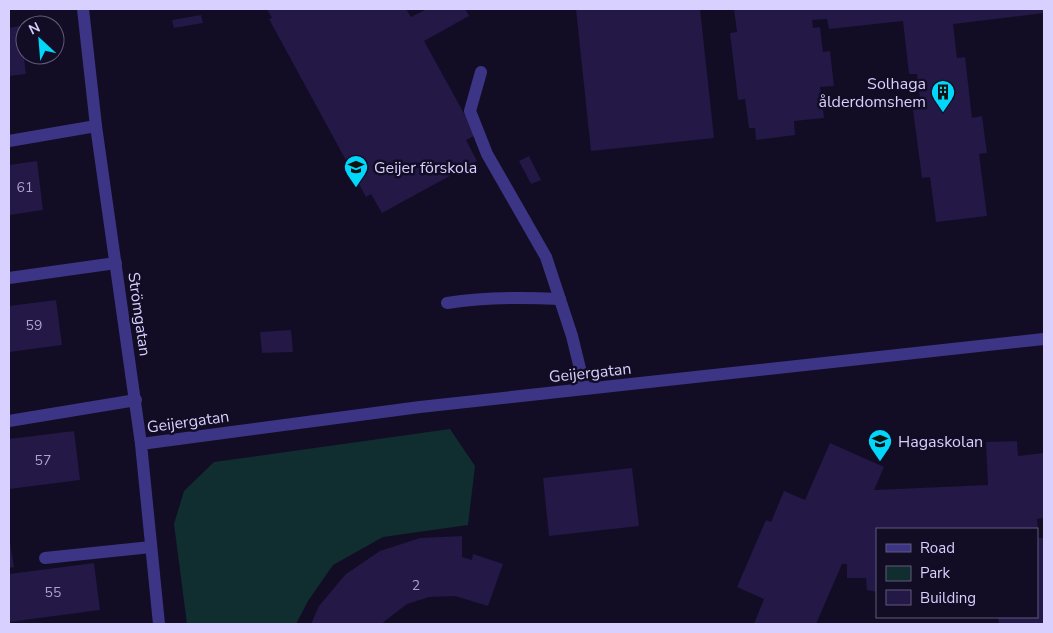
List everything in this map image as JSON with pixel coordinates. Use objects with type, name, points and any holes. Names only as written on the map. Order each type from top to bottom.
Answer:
[{"type":"street","name":"Strömgatan","points":[[83,9],[96,126],[136,400],[159,624]]},
{"type":"street","points":[[481,72],[470,111],[487,154],[546,258],[572,336],[585,389]]},
{"type":"street","points":[[9,141],[96,126]]},
{"type":"street","points":[[9,278],[116,263]]},
{"type":"street","points":[[447,304],[474,299],[520,296],[560,299]]},
{"type":"street","name":"Geijergatan","points":[[141,444],[420,407],[1044,339]]},
{"type":"street","points":[[9,421],[136,400]]},
{"type":"street","points":[[45,558],[152,547]]},
{"type":"green space","points":[[450,429],[475,466],[468,525],[383,537],[333,565],[308,601],[296,624],[187,624],[174,524],[184,491],[214,462]]},
{"type":"building","points":[[267,9],[406,9],[411,17],[427,9],[465,9],[469,16],[424,41],[476,135],[466,140],[477,161],[382,213],[371,194],[366,197],[269,19],[272,18]]},
{"type":"building","points":[[576,9],[700,9],[714,138],[591,151]]},
{"type":"building","points":[[734,9],[1044,9],[1044,13],[953,24],[957,58],[965,57],[972,118],[982,116],[987,153],[979,154],[987,216],[936,222],[930,177],[922,178],[913,110],[921,109],[917,74],[909,74],[903,21],[829,29],[827,19],[812,20],[813,28],[820,27],[823,52],[830,51],[834,86],[820,87],[824,118],[794,121],[795,135],[756,140],[755,128],[749,128],[745,99],[738,100],[730,33],[737,32]]},
{"type":"building","points":[[201,15],[203,23],[174,28],[172,20]]},
{"type":"building","points":[[15,27],[15,65],[25,65],[26,74],[9,76],[9,28]]},
{"type":"building","points":[[529,156],[541,180],[531,184],[519,161]]},
{"type":"building","points":[[37,161],[43,210],[9,215],[9,165]]},
{"type":"building","points":[[56,300],[62,345],[9,352],[9,306]]},
{"type":"building","points":[[291,330],[293,352],[262,353],[260,332]]},
{"type":"building","points":[[74,431],[80,480],[9,489],[9,439]]},
{"type":"building","points":[[1017,441],[1018,456],[1044,453],[1044,518],[1037,519],[1038,528],[876,528],[876,592],[867,590],[866,578],[847,578],[847,564],[842,564],[816,624],[754,624],[764,599],[737,587],[766,520],[771,522],[784,491],[805,500],[830,443],[884,467],[874,490],[988,485],[986,442]]},
{"type":"building","points":[[632,468],[639,526],[549,536],[543,478]]},
{"type":"building","points":[[9,536],[14,567],[9,568]]},
{"type":"building","points":[[462,536],[462,557],[472,560],[473,554],[503,564],[488,606],[455,596],[429,597],[407,604],[381,624],[311,624],[319,606],[346,574],[380,551],[420,538]]},
{"type":"building","points":[[1038,538],[1044,538],[1044,624],[999,624],[998,618],[1038,618]]},
{"type":"building","points":[[94,563],[100,610],[9,622],[9,574]]},
{"type":"place","name":"Solhaga ålderdomshem","points":[[943,113]]},
{"type":"place","name":"Geijer förskola","points":[[356,188]]},
{"type":"place","name":"Hagaskolan","points":[[880,462]]}]
